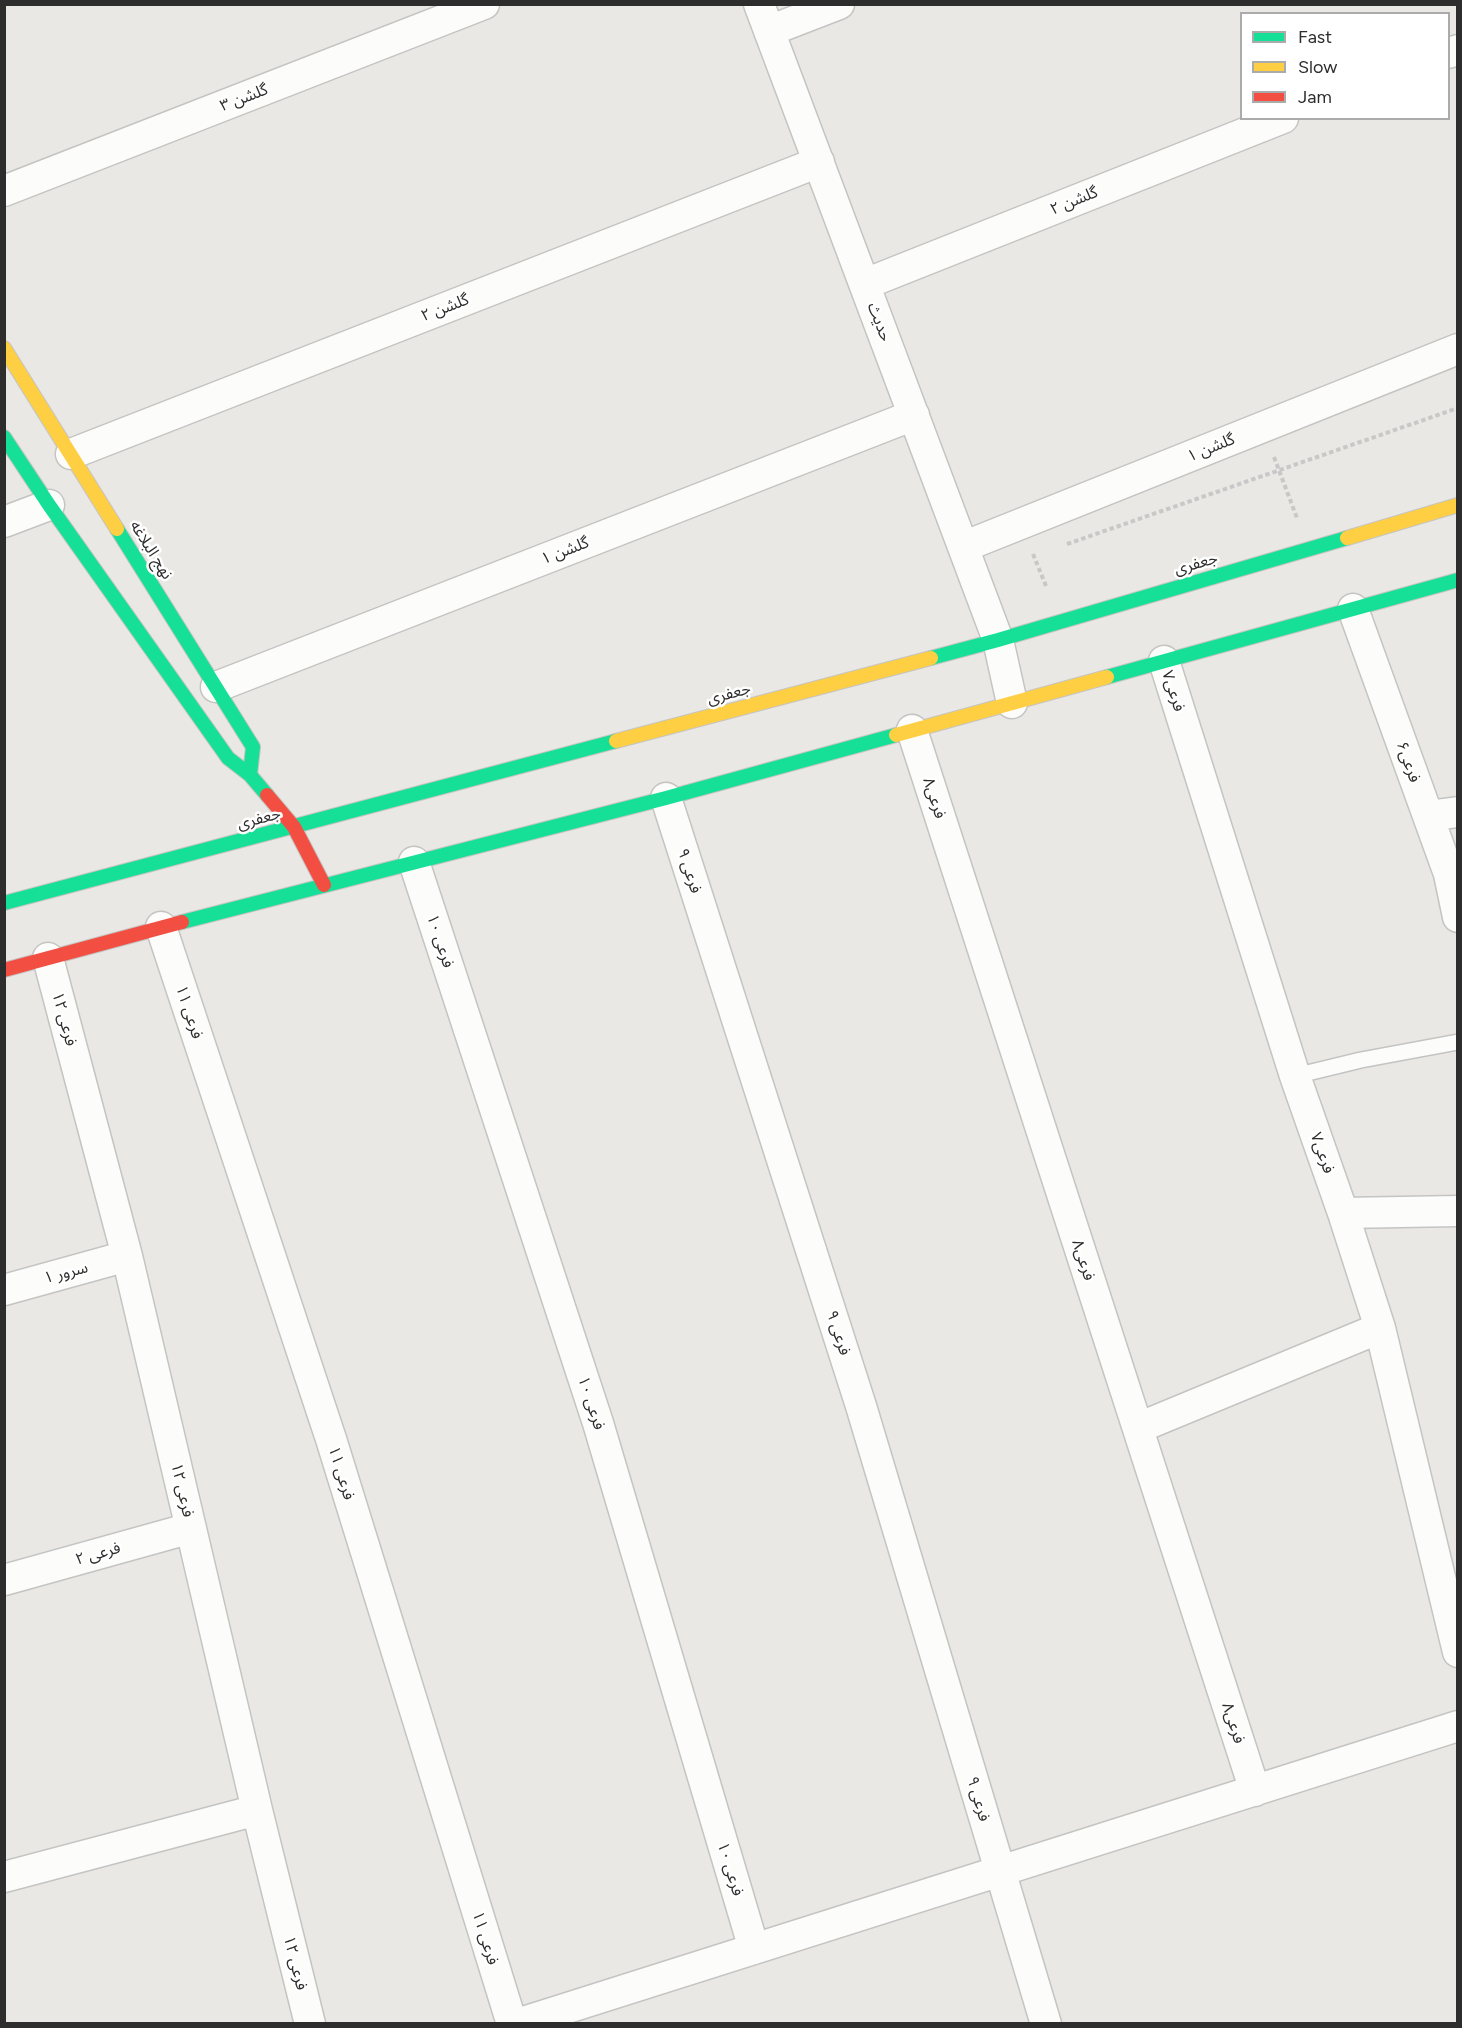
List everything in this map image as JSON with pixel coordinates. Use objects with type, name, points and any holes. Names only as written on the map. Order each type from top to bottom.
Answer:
[{"type":"main road","name":"نهج البلاغه","points":[[4,348],[253,747],[250,774]]},
{"type":"main road","points":[[4,437],[228,758],[250,774],[294,827],[324,885]]},
{"type":"main road","name":"جعفری","points":[[4,903],[998,640],[1458,505]]},
{"type":"main road","points":[[4,970],[161,927],[666,798],[1458,580]]},
{"type":"street","name":"گلشن ۳","points":[[4,191],[484,4]]},
{"type":"street","points":[[764,18],[839,4]]},
{"type":"street","name":"حدیث","points":[[764,18],[998,640],[1012,703]]},
{"type":"street","name":"گلشن ۲","points":[[864,284],[1278,120]]},
{"type":"street","name":"گلشن ۲","points":[[71,454],[819,162]]},
{"type":"street","name":"گلشن ۱","points":[[963,547],[1458,349]]},
{"type":"street","name":"گلشن ۱","points":[[216,687],[914,415]]},
{"type":"street","points":[[4,522],[50,505]]},
{"type":"street","name":"فرعی۶","points":[[1353,609],[1449,874],[1458,917]]},
{"type":"street","name":"فرعی۷","points":[[1164,661],[1295,1076],[1380,1328],[1458,1652]]},
{"type":"street","name":"فرعی۸","points":[[912,730],[1255,1791]]},
{"type":"street","name":"فرعی ۹","points":[[666,798],[861,1406],[1046,2024]]},
{"type":"street","points":[[1428,816],[1458,812]]},
{"type":"street","name":"فرعی ۱۰","points":[[414,862],[598,1423],[754,1949]]},
{"type":"street","name":"فرعی ۱۱","points":[[161,927],[331,1439],[512,2024]]},
{"type":"street","name":"فرعی ۱۲","points":[[48,958],[127,1257],[256,1810],[310,2024]]},
{"type":"street","points":[[1343,1213],[1458,1211]]},
{"type":"street","name":"سرور ۱","points":[[4,1290],[127,1257]]},
{"type":"street","points":[[1138,1428],[1380,1328]]},
{"type":"street","name":"فرعی ۲","points":[[4,1580],[191,1528]]},
{"type":"street","points":[[517,2024],[1458,1726]]},
{"type":"street","points":[[4,1877],[256,1810]]},
{"type":"lane","points":[[1295,1076],[1361,1060],[1458,1042]]},
{"type":"path","points":[[1056,548],[1458,408]]},
{"type":"path","points":[[1262,428],[1297,519],[1308,515]]},
{"type":"path","points":[[1022,524],[1046,586],[1057,583]]},
{"type":"traffic: fast","points":[[4,437],[49,505],[228,758],[250,775],[267,795]]},
{"type":"traffic: fast","points":[[117,529],[253,747],[250,775]]},
{"type":"traffic: fast","points":[[931,658],[1347,538]]},
{"type":"traffic: fast","points":[[1107,677],[1458,580]]},
{"type":"traffic: fast","points":[[182,922],[666,798],[896,735]]},
{"type":"traffic: fast","points":[[4,903],[616,741]]},
{"type":"traffic: slow","points":[[4,348],[117,529]]},
{"type":"traffic: slow","points":[[1347,538],[1458,505]]},
{"type":"traffic: slow","points":[[616,741],[931,658]]},
{"type":"traffic: slow","points":[[896,735],[1107,677]]},
{"type":"traffic: jam","points":[[267,795],[294,827],[324,885]]},
{"type":"traffic: jam","points":[[4,970],[182,922]]}]
